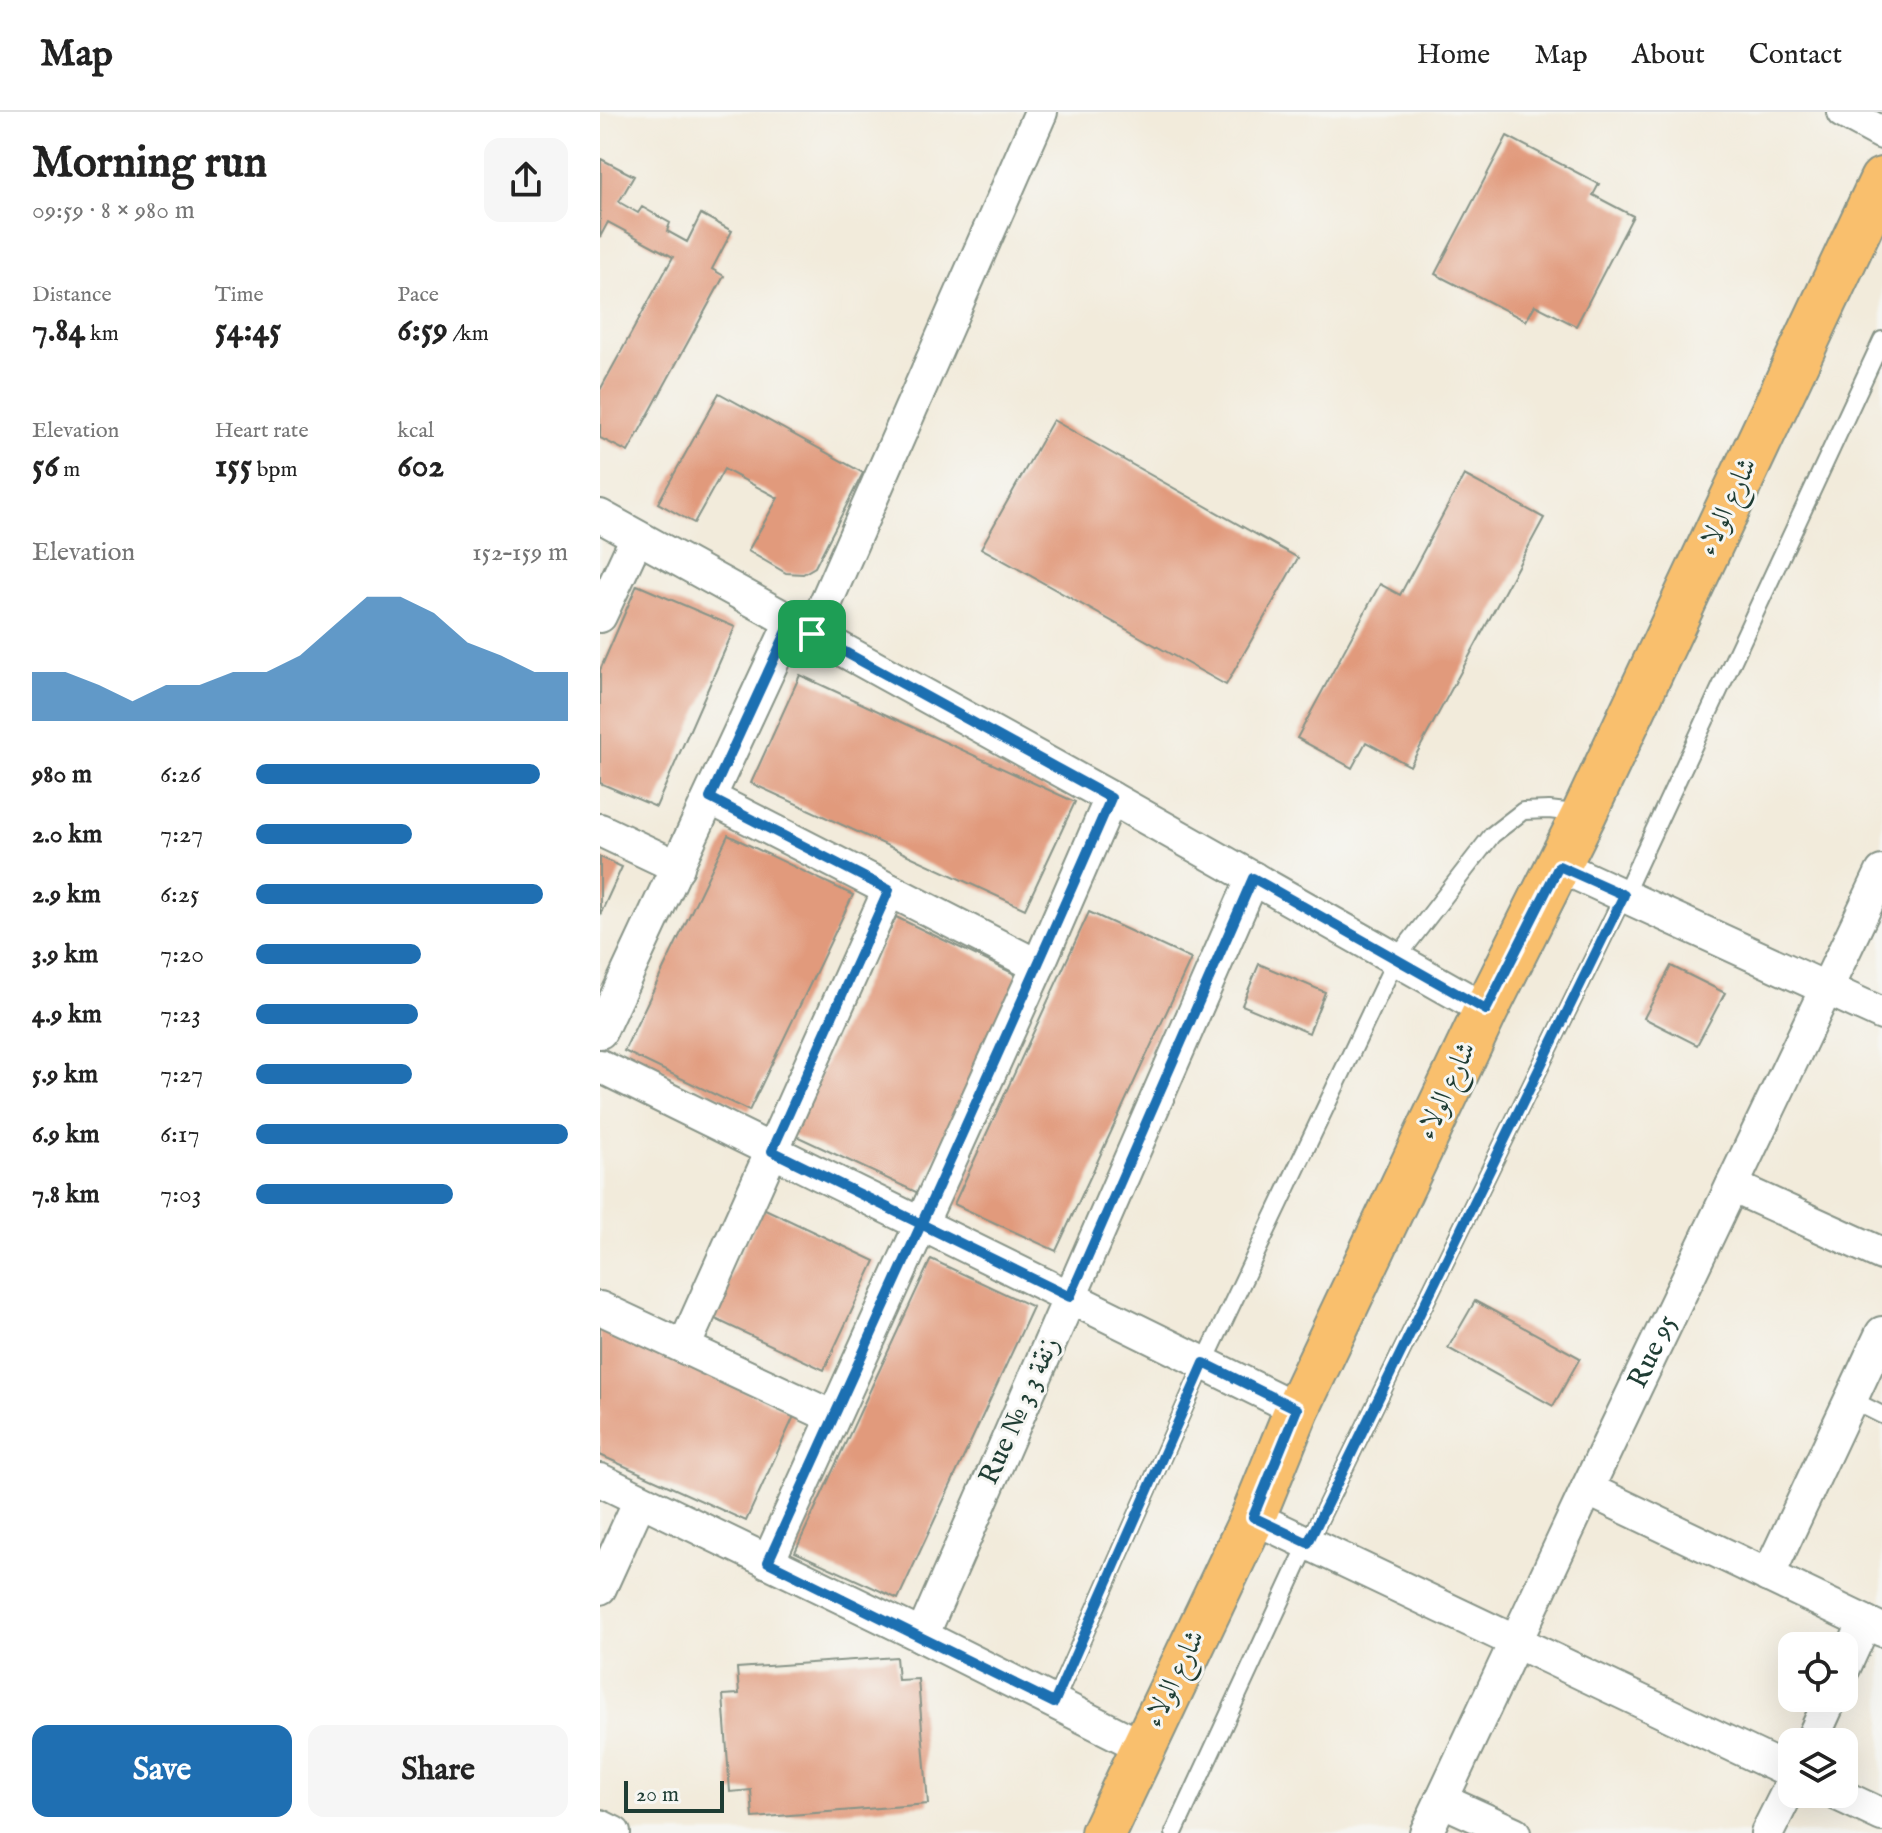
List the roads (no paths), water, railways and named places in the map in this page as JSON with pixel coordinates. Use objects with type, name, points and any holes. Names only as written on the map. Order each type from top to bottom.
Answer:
[{"type":"main road","name":"شارع الولاء","points":[[1103,1833],[1253,1517],[1297,1409],[1486,1010],[1584,814],[1882,180]]},
{"type":"street","points":[[600,1032],[710,798],[801,628],[1041,112]]},
{"type":"street","points":[[1843,112],[1882,133]]},
{"type":"street","points":[[600,516],[1111,798],[1486,1010]]},
{"type":"street","points":[[600,616],[637,537]]},
{"type":"street","points":[[710,798],[1038,966]]},
{"type":"street","points":[[768,1562],[1111,798]]},
{"type":"street","points":[[600,830],[678,867]]},
{"type":"street","points":[[1559,866],[1882,1014]]},
{"type":"street","name":"Rue 95","points":[[1426,1833],[1882,872]]},
{"type":"street","name":"Rue № 3 زنقة 3","points":[[922,1636],[1253,878]]},
{"type":"street","points":[[684,1347],[889,890]]},
{"type":"street","points":[[600,1066],[1297,1409]]},
{"type":"street","points":[[1732,1186],[1882,1254]]},
{"type":"street","points":[[600,1308],[833,1417]]},
{"type":"street","points":[[1768,1576],[1882,1333]]},
{"type":"street","points":[[600,1480],[1143,1747]]},
{"type":"street","points":[[1587,1489],[1873,1626],[1858,1648]]},
{"type":"street","points":[[600,1588],[640,1500]]},
{"type":"street","points":[[1253,1517],[1778,1766]]},
{"type":"street","points":[[1441,1800],[1514,1833]]},
{"type":"street","points":[[1858,1804],[1882,1815]]},
{"type":"street","points":[[1767,1833],[1780,1808]]},
{"type":"street","points":[[600,1826],[614,1833]]},
{"type":"lane","points":[[1174,1833],[1308,1543],[1624,895],[1882,340]]},
{"type":"lane","points":[[1054,1703],[1204,1363],[1396,959],[1492,835],[1523,811],[1584,814]]},
{"type":"lane","points":[[1850,1399],[1882,1415]]}]
